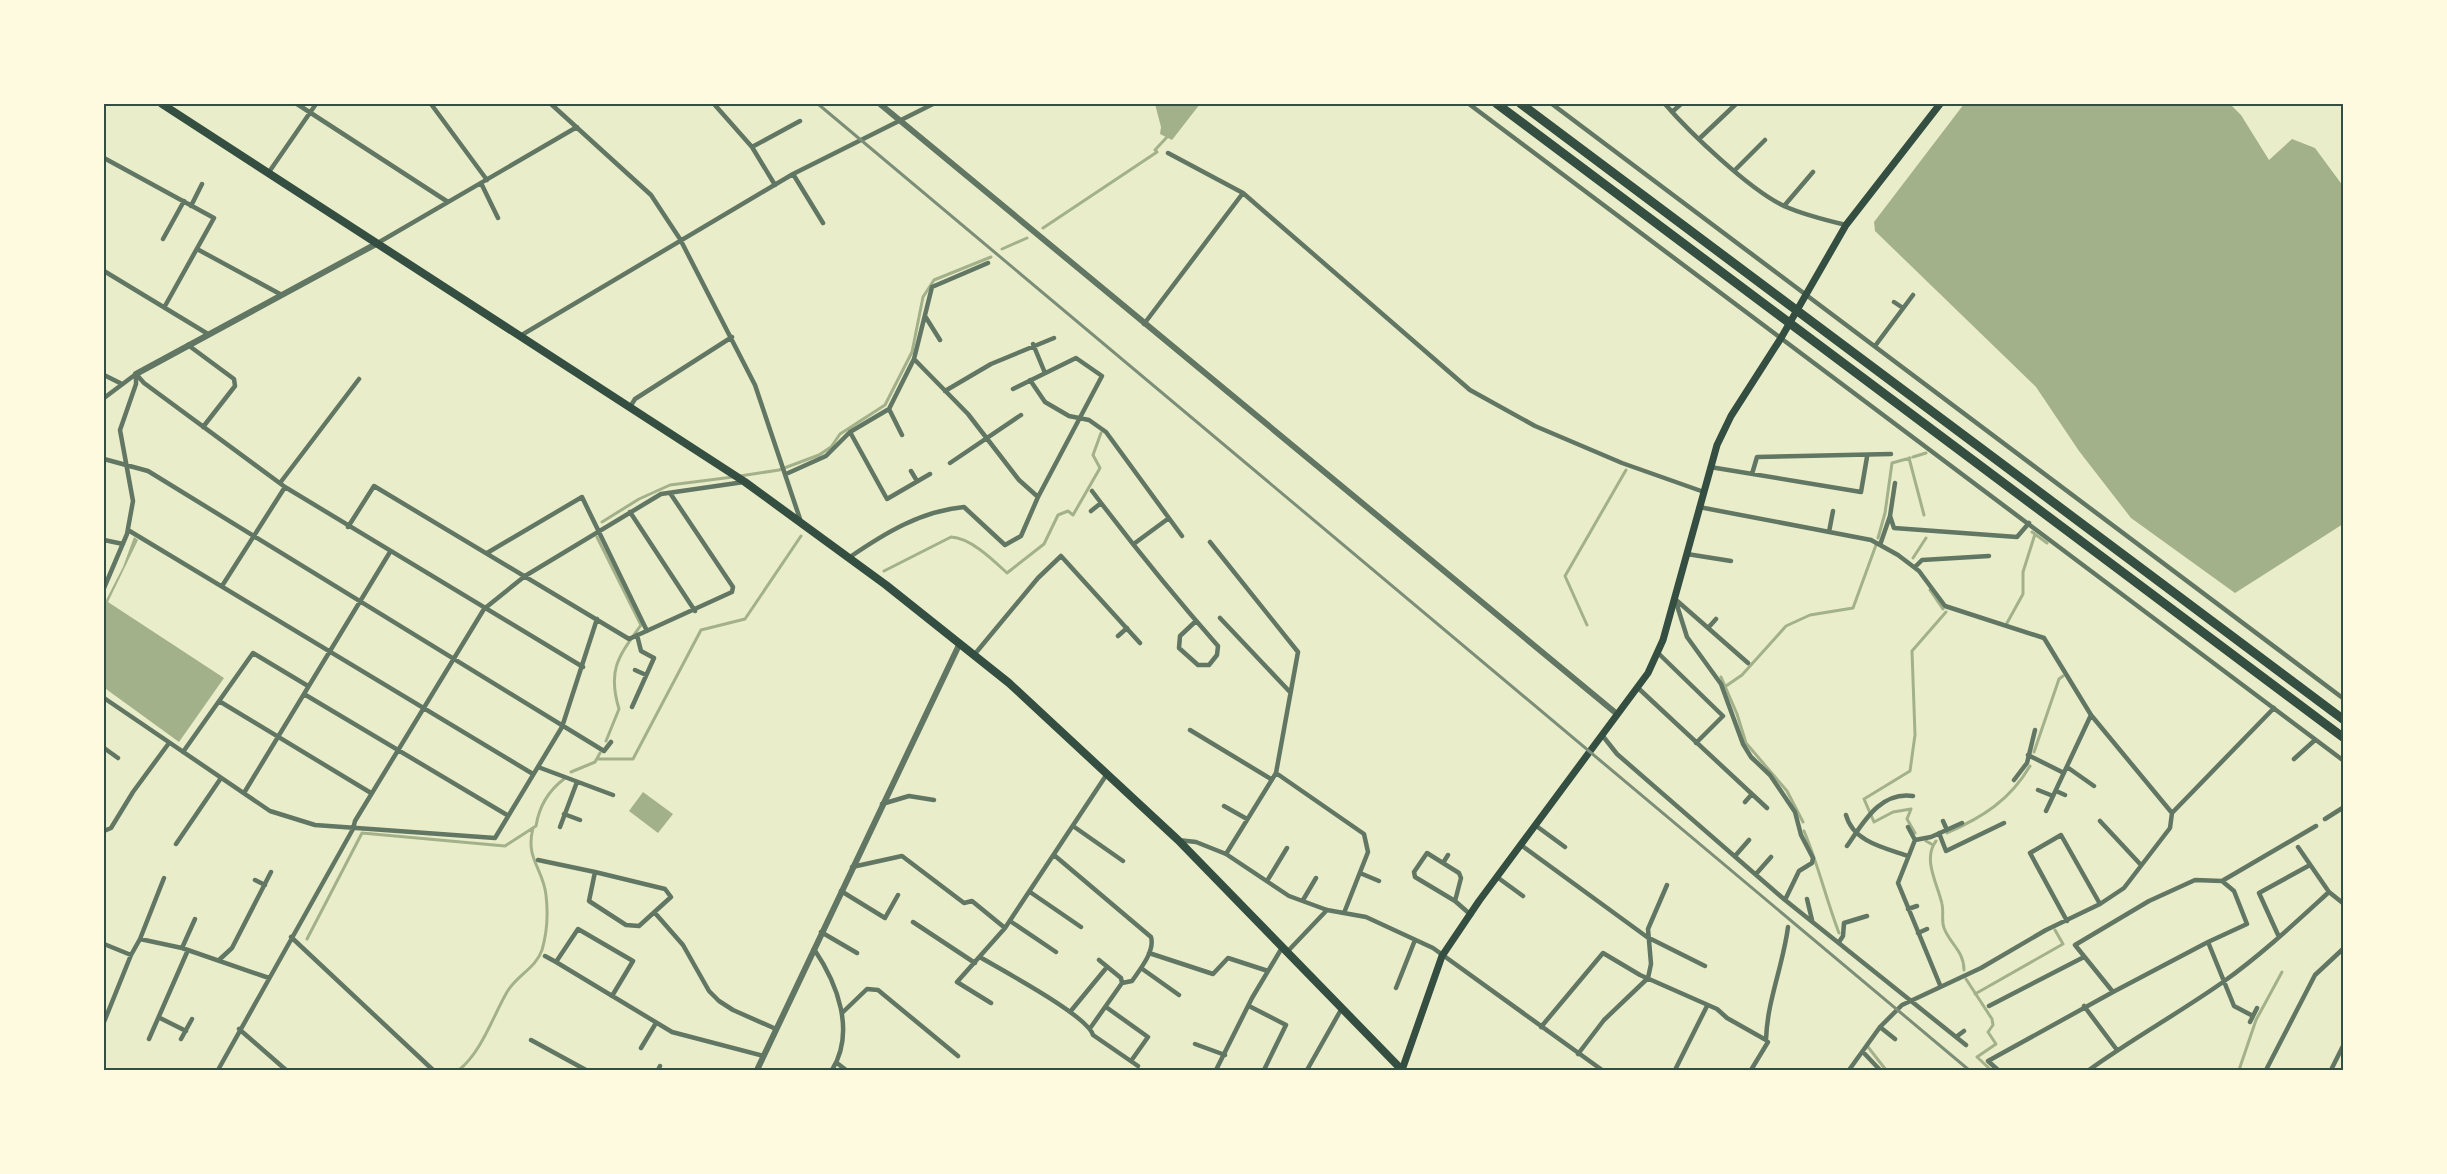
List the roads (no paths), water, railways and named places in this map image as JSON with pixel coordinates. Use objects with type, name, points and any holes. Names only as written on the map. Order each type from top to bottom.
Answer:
[{"type":"highway","points":[[162,104],[740,478],[850,557],[1010,683],[1178,840],[1402,1071]]},
{"type":"highway","points":[[1497,104],[2343,738]]},
{"type":"highway","points":[[1521,104],[2343,720]]},
{"type":"main road","points":[[1402,1071],[1442,956],[1497,877],[1637,687],[1657,652],[1675,599],[1710,467],[1717,445],[1731,416],[1781,338],[1846,225],[1940,104]]},
{"type":"street","points":[[297,104],[448,202]]},
{"type":"street","points":[[269,172],[316,104]]},
{"type":"street","points":[[431,104],[487,180]]},
{"type":"street","points":[[551,104],[651,195],[680,239],[732,337],[754,386],[786,473],[800,519]]},
{"type":"street","points":[[714,104],[752,147],[774,185]]},
{"type":"street","points":[[880,104],[1617,714]]},
{"type":"street","points":[[520,336],[793,174],[933,104]]},
{"type":"street","points":[[1469,104],[2343,761]]},
{"type":"street","points":[[1552,104],[2343,699]]},
{"type":"street","points":[[1665,104],[1699,139],[1766,196],[1814,218],[1846,225]]},
{"type":"street","points":[[1672,112],[1681,104]]},
{"type":"street","points":[[1699,139],[1736,104]]},
{"type":"street","points":[[752,147],[800,121]]},
{"type":"street","points":[[104,398],[136,374],[376,243],[577,127]]},
{"type":"street","points":[[1736,170],[1765,140]]},
{"type":"street","points":[[1168,153],[1242,193],[1470,390],[1535,426],[1622,463],[1704,492]]},
{"type":"street","points":[[104,158],[214,218],[165,306]]},
{"type":"street","points":[[1784,206],[1813,172]]},
{"type":"street","points":[[793,174],[823,223]]},
{"type":"street","points":[[481,183],[498,218]]},
{"type":"street","points":[[191,206],[202,184]]},
{"type":"street","points":[[1144,324],[1242,193]]},
{"type":"street","points":[[163,239],[184,201]]},
{"type":"street","points":[[197,249],[280,294]]},
{"type":"street","points":[[786,473],[826,456],[850,432],[889,409],[914,359],[932,287],[987,263]]},
{"type":"street","points":[[104,271],[208,334]]},
{"type":"street","points":[[1875,346],[1913,295]]},
{"type":"street","points":[[1894,302],[1903,309]]},
{"type":"street","points":[[925,316],[940,340]]},
{"type":"street","points":[[630,407],[635,399],[732,337]]},
{"type":"street","points":[[945,391],[991,364],[1054,338]]},
{"type":"street","points":[[188,345],[234,380],[235,386],[203,427]]},
{"type":"street","points":[[1033,345],[1045,373]]},
{"type":"street","points":[[850,557],[891,530],[945,509],[964,507],[1005,545],[1021,536],[1038,497],[1102,376],[1076,358],[1013,389]]},
{"type":"street","points":[[914,359],[945,391],[1018,480],[1038,497]]},
{"type":"street","points":[[136,374],[144,383],[282,485],[583,668]]},
{"type":"street","points":[[104,588],[128,530],[133,501],[120,430],[136,384],[136,374]]},
{"type":"street","points":[[104,375],[122,384]]},
{"type":"street","points":[[222,586],[254,537],[282,485],[359,379]]},
{"type":"street","points":[[1030,380],[1045,402],[1069,416],[1089,420],[1106,432],[1182,536]]},
{"type":"street","points":[[889,409],[902,435]]},
{"type":"street","points":[[950,463],[1021,415]]},
{"type":"street","points":[[850,432],[887,499],[930,474]]},
{"type":"street","points":[[1752,474],[1757,458],[1890,454]]},
{"type":"street","points":[[1710,467],[1861,492],[1867,456]]},
{"type":"street","points":[[104,459],[148,471],[604,751],[611,742]]},
{"type":"street","points":[[911,471],[917,482]]},
{"type":"street","points":[[218,1071],[239,1029],[353,829],[371,793],[484,609],[525,576],[661,494],[740,478]]},
{"type":"street","points":[[1880,544],[1890,516],[1895,483]]},
{"type":"street","points":[[348,527],[374,486],[629,639],[729,596],[733,587],[670,493]]},
{"type":"street","points":[[1092,491],[1218,646],[1217,655],[1209,665],[1198,665],[1179,648],[1180,636],[1196,621]]},
{"type":"street","points":[[487,553],[582,497],[647,631]]},
{"type":"street","points":[[1091,511],[1101,503]]},
{"type":"street","points":[[1699,507],[1871,540],[1915,567],[1945,606],[2044,638],[2091,715],[2172,813]]},
{"type":"street","points":[[1829,532],[1833,511]]},
{"type":"street","points":[[630,512],[695,611]]},
{"type":"street","points":[[1890,516],[1894,528],[2017,537],[2029,524]]},
{"type":"street","points":[[1135,543],[1169,518]]},
{"type":"street","points":[[128,530],[533,774]]},
{"type":"street","points":[[104,540],[123,544]]},
{"type":"street","points":[[1210,542],[1298,652],[1289,691],[1276,773],[1226,854]]},
{"type":"street","points":[[1967,549],[1967,557]]},
{"type":"street","points":[[244,794],[390,552]]},
{"type":"street","points":[[1687,554],[1731,561]]},
{"type":"street","points":[[974,655],[1038,578],[1061,556],[1140,643]]},
{"type":"street","points":[[1915,567],[1922,560],[1989,556]]},
{"type":"street","points":[[1675,599],[1748,663]]},
{"type":"street","points":[[1675,599],[1687,637],[1721,684],[1740,739],[1751,757],[1770,775],[1791,805],[1799,829],[1813,858],[1812,863],[1799,872],[1785,900]]},
{"type":"street","points":[[1220,618],[1289,691]]},
{"type":"street","points":[[104,698],[270,811],[298,820],[353,829],[495,838],[562,727],[597,619]]},
{"type":"street","points":[[1708,628],[1716,619]]},
{"type":"street","points":[[1232,631],[1238,626]]},
{"type":"street","points":[[1118,636],[1127,628]]},
{"type":"street","points":[[632,707],[654,658],[641,651],[637,636]]},
{"type":"street","points":[[757,1071],[960,643]]},
{"type":"street","points":[[1741,656],[1746,650]]},
{"type":"street","points":[[1657,652],[1723,716],[1696,743]]},
{"type":"street","points":[[183,752],[253,653],[308,686]]},
{"type":"street","points":[[635,670],[646,675]]},
{"type":"street","points":[[1637,687],[1767,808]]},
{"type":"street","points":[[304,694],[507,815]]},
{"type":"street","points":[[219,701],[371,793]]},
{"type":"street","points":[[1849,1071],[1894,1011],[1940,985],[1982,968],[2046,930],[2100,904],[2124,888],[2170,828],[2172,813],[2274,708]]},
{"type":"street","points":[[2046,811],[2091,715]]},
{"type":"street","points":[[1190,730],[1271,779]]},
{"type":"street","points":[[2014,780],[2027,763],[2036,730]]},
{"type":"street","points":[[1602,735],[1617,754],[1785,900],[1966,1045]]},
{"type":"street","points":[[2294,759],[2315,740]]},
{"type":"street","points":[[104,831],[111,828],[151,765],[170,742]]},
{"type":"street","points":[[104,748],[118,758]]},
{"type":"street","points":[[2028,755],[2064,773]]},
{"type":"street","points":[[538,767],[613,795]]},
{"type":"street","points":[[2067,767],[2094,786]]},
{"type":"street","points":[[1276,773],[1364,834],[1368,852],[1344,914]]},
{"type":"street","points":[[991,1002],[957,982],[1005,928],[1107,774]]},
{"type":"street","points":[[176,844],[221,778]]},
{"type":"street","points":[[560,827],[577,782]]},
{"type":"street","points":[[2038,790],[2065,795]]},
{"type":"street","points":[[1891,792],[1894,798]]},
{"type":"street","points":[[1745,802],[1752,794]]},
{"type":"street","points":[[1847,846],[1872,808],[1903,794],[1913,796]]},
{"type":"street","points":[[882,804],[909,796],[934,800]]},
{"type":"street","points":[[1224,806],[1247,819]]},
{"type":"street","points":[[2325,819],[2343,807]]},
{"type":"street","points":[[564,814],[580,820]]},
{"type":"street","points":[[1846,815],[1849,826],[1870,843],[1908,856]]},
{"type":"street","points":[[1943,821],[1947,830]]},
{"type":"street","points":[[2100,821],[2141,865]]},
{"type":"street","points":[[1915,840],[1962,823]]},
{"type":"street","points":[[1939,833],[1946,852],[2004,823]]},
{"type":"street","points":[[1535,825],[1565,847]]},
{"type":"street","points":[[1982,825],[1986,832]]},
{"type":"street","points":[[1073,826],[1123,861]]},
{"type":"street","points":[[2113,992],[2075,945],[2149,901],[2195,880],[2222,881],[2316,826]]},
{"type":"street","points":[[1908,827],[1915,840]]},
{"type":"street","points":[[1792,833],[1799,829]]},
{"type":"street","points":[[2067,921],[2030,853],[2061,835],[2100,904]]},
{"type":"street","points":[[1178,840],[1197,842],[1226,854],[1289,896],[1327,910],[1366,917],[1433,948],[1602,1071]]},
{"type":"street","points":[[1735,856],[1749,840]]},
{"type":"street","points":[[1915,840],[1898,883],[1940,985]]},
{"type":"street","points":[[1521,845],[1647,938],[1705,966]]},
{"type":"street","points":[[2298,847],[2329,892],[2343,904]]},
{"type":"street","points":[[1267,881],[1287,848]]},
{"type":"street","points":[[1455,901],[1461,878],[1459,873],[1427,853],[1414,872],[1415,877],[1455,901],[1471,915]]},
{"type":"street","points":[[1054,855],[1151,936],[1153,943],[1141,968],[1131,981],[1122,983],[1091,1027]]},
{"type":"street","points":[[1443,863],[1448,855]]},
{"type":"street","points":[[852,867],[902,856],[964,903],[972,902],[1005,928]]},
{"type":"street","points":[[1756,874],[1772,857]]},
{"type":"street","points":[[538,860],[596,872],[665,889],[671,897],[639,926],[626,925],[589,901],[596,872]]},
{"type":"street","points":[[555,872],[556,865]]},
{"type":"street","points":[[2279,937],[2259,893],[2310,865]]},
{"type":"street","points":[[219,960],[232,948],[271,872]]},
{"type":"street","points":[[1360,873],[1378,881]]},
{"type":"street","points":[[1497,877],[1523,896]]},
{"type":"street","points":[[104,1022],[164,878]]},
{"type":"street","points":[[1303,900],[1316,878]]},
{"type":"street","points":[[255,880],[265,885]]},
{"type":"street","points":[[1998,1071],[1988,1061],[2084,1006],[2247,924],[2235,891],[2222,881]]},
{"type":"street","points":[[1578,1054],[1604,1020],[1647,978],[1651,964],[1647,938],[1658,902],[1667,885]]},
{"type":"street","points":[[841,891],[885,918],[898,895]]},
{"type":"street","points":[[1030,892],[1082,927]]},
{"type":"street","points":[[2089,1071],[2116,1050],[2223,981],[2279,937],[2329,892]]},
{"type":"street","points":[[1807,899],[1812,921]]},
{"type":"street","points":[[1908,909],[1917,906]]},
{"type":"street","points":[[1216,1071],[1268,972],[1285,949],[1327,910]]},
{"type":"street","points":[[655,913],[683,945],[700,977],[719,1001],[733,1010],[776,1029]]},
{"type":"street","points":[[1839,942],[1844,936],[1844,923],[1867,916]]},
{"type":"street","points":[[149,1039],[160,1018],[195,919]]},
{"type":"street","points":[[1010,921],[1056,952]]},
{"type":"street","points":[[913,922],[975,963]]},
{"type":"street","points":[[1751,1071],[1768,1042],[1766,1040],[1767,1021],[1781,970],[1788,927]]},
{"type":"street","points":[[556,962],[578,929],[633,961],[612,996]]},
{"type":"street","points":[[1918,933],[1927,929]]},
{"type":"street","points":[[821,932],[857,953]]},
{"type":"street","points":[[291,938],[422,1059],[424,1068],[433,1071]]},
{"type":"street","points":[[140,939],[185,949],[268,978]]},
{"type":"street","points":[[1396,988],[1415,940]]},
{"type":"street","points":[[2208,942],[2234,1006],[2253,1016]]},
{"type":"street","points":[[104,944],[131,955]]},
{"type":"street","points":[[2266,1071],[2315,975],[2343,948]]},
{"type":"street","points":[[814,949],[831,976],[842,1013],[842,1044],[837,1063],[832,1071]]},
{"type":"street","points":[[1149,953],[1213,974],[1228,958],[1268,972]]},
{"type":"street","points":[[1541,1027],[1604,953],[1647,978],[1718,1009],[1727,1018],[1766,1040]]},
{"type":"street","points":[[544,956],[672,1032],[764,1056]]},
{"type":"street","points":[[980,957],[1070,1012],[1091,1027],[1093,1035],[1138,1066]]},
{"type":"street","points":[[1989,1006],[2084,957]]},
{"type":"street","points":[[1099,960],[1121,978],[1122,983]]},
{"type":"street","points":[[1070,1012],[1107,967]]},
{"type":"street","points":[[1141,968],[1179,995]]},
{"type":"street","points":[[842,1013],[861,993],[873,988],[958,1056]]},
{"type":"street","points":[[1249,1006],[1286,1025],[1264,1071]]},
{"type":"street","points":[[1674,1071],[1707,1006]]},
{"type":"street","points":[[2084,1006],[2116,1050]]},
{"type":"street","points":[[1106,1007],[1148,1037],[1131,1061]]},
{"type":"street","points":[[1307,1071],[1342,1008]]},
{"type":"street","points":[[2250,1022],[2257,1008]]},
{"type":"street","points":[[160,1018],[186,1030]]},
{"type":"street","points":[[181,1039],[192,1019]]},
{"type":"street","points":[[641,1048],[656,1023]]},
{"type":"street","points":[[917,1031],[922,1026]]},
{"type":"street","points":[[1880,1027],[1895,1039]]},
{"type":"street","points":[[239,1029],[286,1071]]},
{"type":"street","points":[[1956,1037],[1964,1031]]},
{"type":"street","points":[[531,1040],[586,1071]]},
{"type":"street","points":[[1195,1044],[1225,1055]]},
{"type":"street","points":[[2331,1071],[2343,1044]]},
{"type":"street","points":[[1863,1052],[1880,1071]]},
{"type":"street","points":[[837,1063],[846,1071]]},
{"type":"waterway","points":[[1043,228],[1157,152],[1155,150],[1167,137]]},
{"type":"waterway","points":[[1002,249],[1027,238]]},
{"type":"waterway","points":[[740,476],[779,470],[819,455],[831,447],[840,434],[885,405],[912,352],[923,297],[934,280],[991,257]]},
{"type":"waterway","points":[[884,571],[951,537],[974,545],[1007,573],[1044,544],[1058,515],[1068,511],[1073,515],[1100,468],[1093,455],[1101,433]]},
{"type":"waterway","points":[[1913,457],[1926,453]]},
{"type":"waterway","points":[[1909,458],[1924,515]]},
{"type":"waterway","points":[[1878,538],[1885,513],[1892,463],[1910,458]]},
{"type":"waterway","points":[[1587,625],[1565,576],[1626,470]]},
{"type":"waterway","points":[[602,522],[639,499],[670,485],[733,477]]},
{"type":"waterway","points":[[2032,532],[2047,543]]},
{"type":"waterway","points":[[2007,623],[2023,594],[2023,572],[2035,534]]},
{"type":"waterway","points":[[598,759],[633,759],[701,630],[745,619],[801,536]]},
{"type":"waterway","points":[[597,537],[641,625],[617,664],[614,683],[619,709],[606,741]]},
{"type":"waterway","points":[[1913,558],[1926,538]]},
{"type":"waterway","points":[[1726,686],[1742,675],[1786,626],[1810,615],[1853,608],[1876,545]]},
{"type":"waterway","points":[[1930,590],[1943,609]]},
{"type":"waterway","points":[[1915,833],[1907,819],[1911,809],[1893,812],[1874,822],[1864,799],[1910,771],[1915,735],[1912,651],[1946,612]]},
{"type":"waterway","points":[[2034,752],[2059,679],[2063,676]]},
{"type":"waterway","points":[[1721,677],[1737,714],[1746,743],[1787,791],[1803,822]]},
{"type":"waterway","points":[[571,772],[595,762],[600,753]]},
{"type":"waterway","points":[[1947,833],[1984,814],[2004,798],[2014,789],[2030,766]]},
{"type":"waterway","points":[[307,939],[362,833],[505,846],[536,826],[545,800],[564,779]]},
{"type":"waterway","points":[[459,1070],[480,1044],[511,986],[535,962],[542,950],[546,930],[547,902],[531,848],[533,828]]},
{"type":"waterway","points":[[1804,831],[1839,933]]},
{"type":"waterway","points":[[1926,841],[1933,845]]},
{"type":"waterway","points":[[1936,841],[1930,856],[1932,872],[1942,904],[1943,925],[1962,958],[1964,970]]},
{"type":"waterway","points":[[1975,994],[2063,944],[2055,930]]},
{"type":"waterway","points":[[2239,1070],[2256,1020],[2282,972]]},
{"type":"waterway","points":[[1966,979],[1992,1019],[1993,1025],[1988,1032],[1996,1044],[1977,1057],[1991,1070]]},
{"type":"waterway","points":[[1868,1047],[1886,1070]]},
{"type":"railway","points":[[818,104],[1969,1070]]}]
